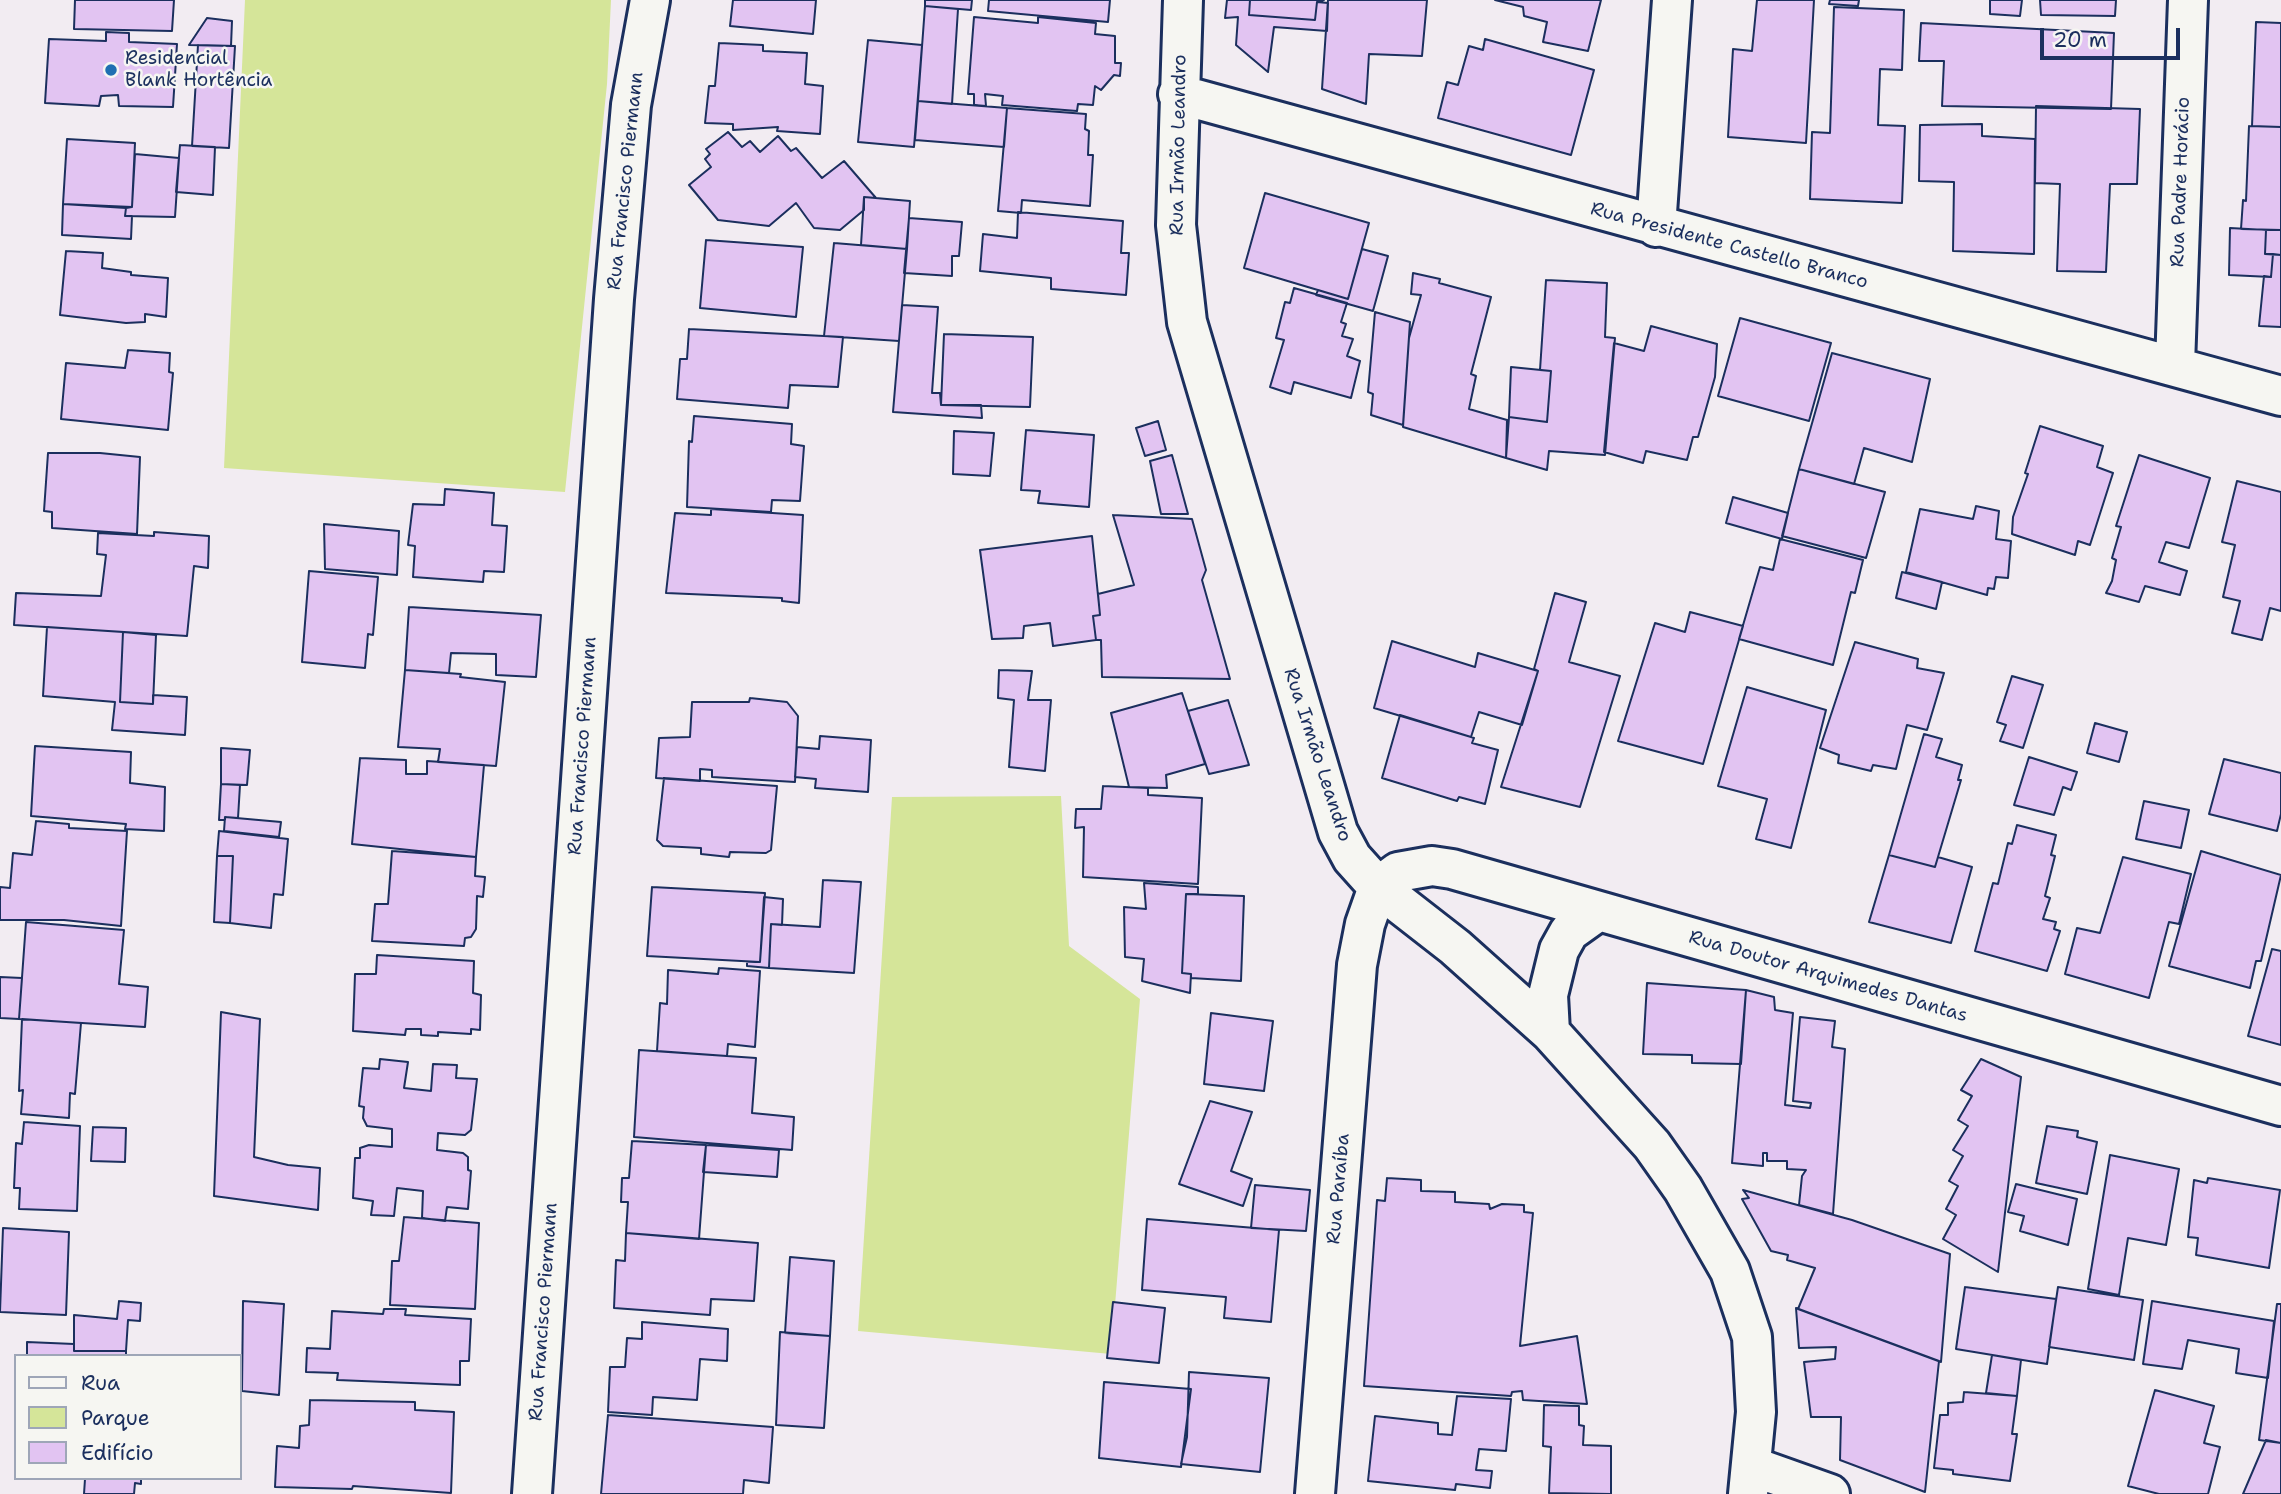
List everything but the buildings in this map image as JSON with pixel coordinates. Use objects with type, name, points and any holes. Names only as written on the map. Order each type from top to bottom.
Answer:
[{"type":"street","name":"Rua Francisco Piermann","points":[[531,1494],[615,285],[631,105],[650,0]]},
{"type":"street","name":"Rua Irmão Leandro","points":[[1183,0],[1176,225],[1187,322],[1338,832],[1352,858],[1378,887],[1455,947],[1550,1032],[1652,1145],[1712,1236],[1730,1271],[1752,1337],[1756,1373],[1749,1480]]},
{"type":"street","points":[[1656,227],[1672,0]]},
{"type":"street","name":"Rua Padre Horácio","points":[[2175,365],[2188,0]]},
{"type":"street","name":"Rua Presidente Castello Branco","points":[[1178,94],[2281,396]]},
{"type":"street","name":"Rua Doutor Arquimedes Dantas","points":[[1378,887],[1398,872],[1432,866],[2281,1106]]},
{"type":"street","name":"Rua Paraíba","points":[[1315,1494],[1357,965],[1365,924],[1378,887]]},
{"type":"street","points":[[1550,1032],[1548,995],[1559,950],[1569,932],[1597,912]]},
{"type":"street","points":[[1749,1480],[1830,1494]]},
{"type":"green space","points":[[245,0],[611,0],[607,84],[565,492],[224,468]]},
{"type":"green space","points":[[1061,796],[1069,946],[1140,999],[1111,1354],[858,1331],[892,797]]},
{"type":"place","name":"Residencial Blank Hortência","points":[[111,70]]}]
